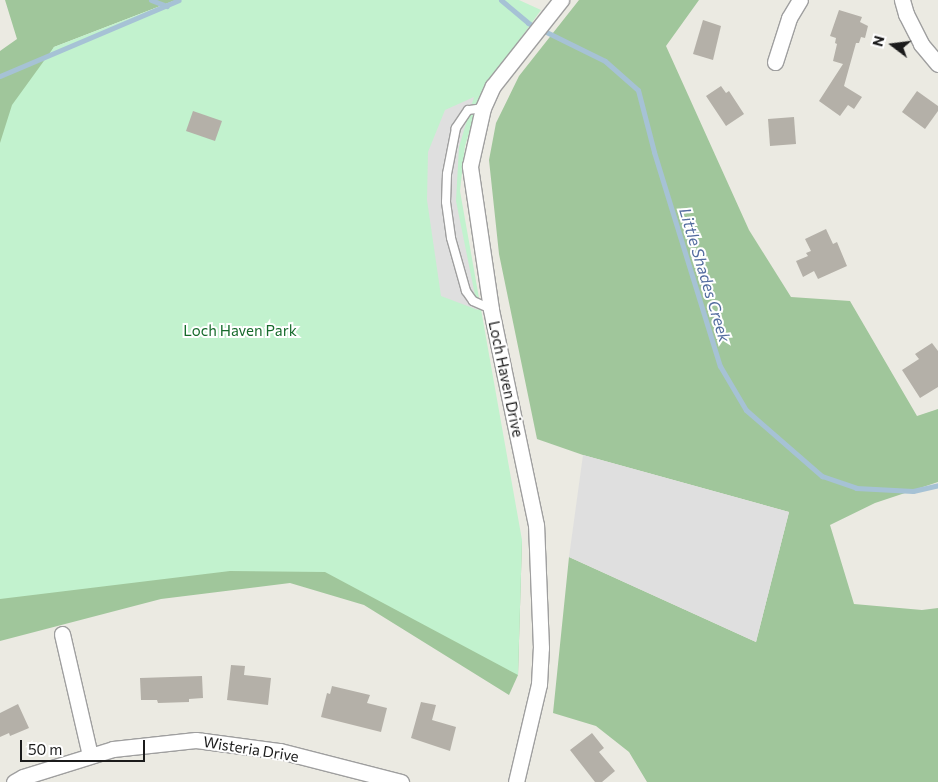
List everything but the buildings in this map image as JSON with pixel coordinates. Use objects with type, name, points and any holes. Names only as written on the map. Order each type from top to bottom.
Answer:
[{"type":"street","points":[[775,62],[789,18],[800,0]]},
{"type":"street","points":[[902,0],[906,14],[921,44],[938,64]]},
{"type":"street","name":"Loch Haven Drive","points":[[516,782],[539,684],[541,648],[537,534],[492,309],[470,166],[483,108],[493,86],[559,2]]},
{"type":"street","points":[[62,634],[90,755]]},
{"type":"street","name":"Wisteria Drive","points":[[14,782],[23,777],[113,749],[196,740],[280,751],[401,782]]},
{"type":"lane","points":[[483,108],[468,110],[456,128],[447,174],[446,202],[451,238],[466,291],[472,302],[492,309]]},
{"type":"green space","points":[[5,0],[176,0],[54,47],[0,151],[0,51],[17,39]]},
{"type":"green space","name":"Loch Haven Park","points":[[176,0],[519,0],[541,10],[482,92],[465,146],[460,191],[522,540],[518,675],[325,572],[230,571],[0,599],[0,143],[12,105],[54,47]]},
{"type":"green space","points":[[579,0],[699,0],[666,46],[749,230],[791,297],[850,301],[917,416],[938,409],[938,482],[875,503],[830,525],[854,604],[922,610],[938,608],[938,782],[647,782],[629,752],[596,726],[553,713],[569,557],[756,642],[789,512],[583,455],[537,439],[499,254],[489,160],[496,123],[519,76]]},
{"type":"green space","points":[[319,514],[522,540],[518,675],[509,695],[364,605],[290,583],[161,599],[0,641],[0,561]]},
{"type":"shaded area","points":[[474,97],[459,147],[456,201],[478,310],[441,296],[427,200],[428,152],[445,110]]},
{"type":"shaded area","points":[[583,455],[789,512],[756,642],[569,557]]},
{"type":"waterway","points":[[151,0],[167,6]]},
{"type":"waterway","name":"Little Shades Creek","points":[[0,76],[179,0]]},
{"type":"waterway","name":"Little Shades Creek","points":[[501,0],[528,23],[605,61],[638,90],[654,152],[720,366],[746,410],[822,476],[856,488],[913,491],[938,485]]}]
